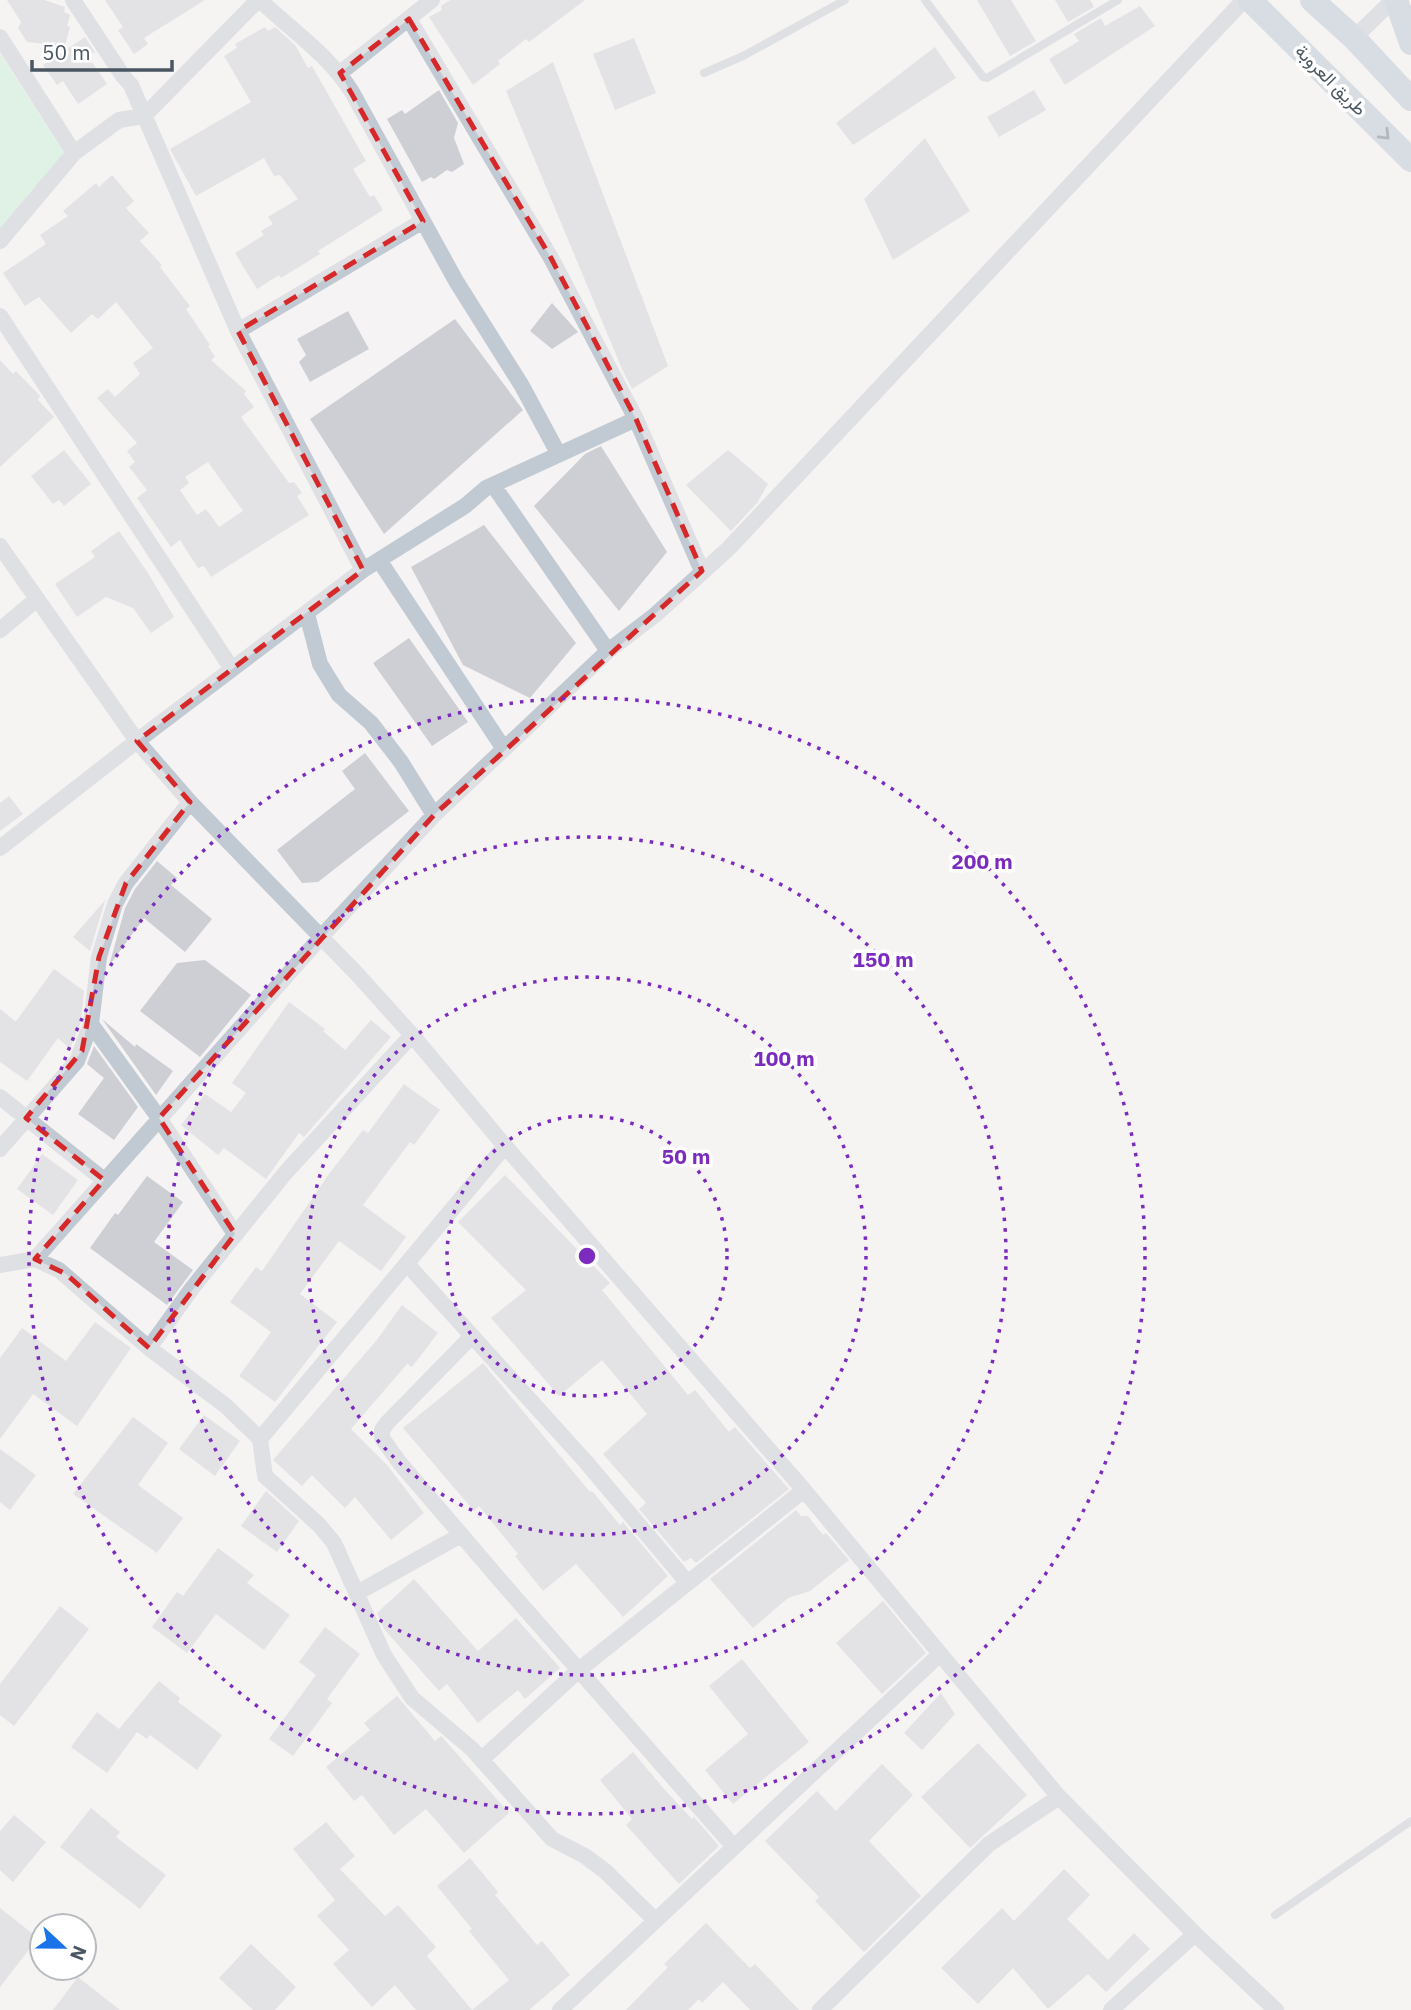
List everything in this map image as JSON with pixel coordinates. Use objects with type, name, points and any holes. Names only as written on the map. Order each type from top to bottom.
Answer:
[{"type":"main road","name":"طريق العروبة","points":[[1250,0],[1411,160]]},
{"type":"main road","points":[[1312,0],[1354,38],[1411,99]]},
{"type":"main road","points":[[1395,0],[1411,43]]},
{"type":"street","points":[[73,0],[131,85],[239,331],[363,570]]},
{"type":"street","points":[[0,241],[74,153],[119,120],[144,116],[259,0],[318,50],[340,74],[456,281],[523,386],[558,453]]},
{"type":"street","points":[[340,74],[432,0]]},
{"type":"street","points":[[35,1259],[321,937],[434,815],[608,651],[655,615],[729,549],[1244,0]]},
{"type":"street","points":[[1354,38],[1395,0]]},
{"type":"street","points":[[409,19],[551,258],[636,418],[702,571]]},
{"type":"street","points":[[0,37],[74,153]]},
{"type":"street","points":[[239,331],[423,221]]},
{"type":"street","points":[[0,316],[232,669]]},
{"type":"street","points":[[0,848],[363,570],[465,506],[493,485],[636,418]]},
{"type":"street","points":[[493,485],[608,651]]},
{"type":"street","points":[[0,546],[137,741],[190,802],[412,1035],[804,1490],[1059,1797],[1195,1934],[1276,2010]]},
{"type":"street","points":[[379,560],[505,749]]},
{"type":"street","points":[[0,630],[37,598]]},
{"type":"street","points":[[307,614],[320,664],[339,695],[370,723],[401,762],[434,815]]},
{"type":"street","points":[[0,1149],[77,1060],[91,1024],[99,957],[115,904],[126,883],[190,802]]},
{"type":"street","points":[[91,1024],[159,1118],[235,1234]]},
{"type":"street","points":[[149,1348],[235,1234],[320,1133],[412,1035]]},
{"type":"street","points":[[0,1097],[104,1180]]},
{"type":"street","points":[[260,1439],[505,1146]]},
{"type":"street","points":[[0,1265],[35,1259],[66,1274],[149,1348],[226,1406],[260,1439],[265,1476],[328,1535],[342,1556],[384,1655],[407,1692],[482,1759],[552,1839],[585,1856],[605,1871],[654,1920]]},
{"type":"street","points":[[407,1264],[586,1462],[687,1582]]},
{"type":"street","points":[[472,1336],[387,1423],[381,1434],[386,1445],[460,1535],[734,1847]]},
{"type":"street","points":[[482,1759],[580,1669],[804,1490]]},
{"type":"street","points":[[357,1593],[460,1535]]},
{"type":"street","points":[[560,2010],[939,1655]]},
{"type":"street","points":[[820,2010],[989,1843],[1059,1797]]},
{"type":"street","points":[[1111,2010],[1195,1934]]},
{"type":"lane","points":[[704,73],[743,56],[845,0]]},
{"type":"lane","points":[[925,0],[983,77],[987,78],[1118,0]]},
{"type":"lane","points":[[1275,1915],[1411,1821]]},
{"type":"highlighted area","points":[[409,19],[551,258],[636,419],[702,571],[434,815],[159,1118],[235,1234],[149,1348],[66,1274],[35,1259],[104,1180],[26,1118],[82,1051],[99,957],[126,883],[190,802],[137,741],[363,570],[238,331],[423,221],[340,73]]},
{"type":"green space","points":[[0,53],[65,154],[0,229]]},
{"type":"building","points":[[7,0],[44,0],[65,7],[64,12],[70,15],[67,26],[70,27],[65,46],[27,42],[18,28],[21,22]]},
{"type":"building","points":[[105,0],[205,0],[144,38],[148,44],[134,54],[118,30],[123,27]]},
{"type":"building","points":[[450,0],[585,0],[529,42],[526,39],[473,85],[429,17],[442,10],[441,6]]},
{"type":"building","points":[[977,0],[1011,0],[1036,41],[1010,56]]},
{"type":"building","points":[[1055,0],[1090,0],[1094,7],[1068,22]]},
{"type":"building","points":[[1140,6],[1155,26],[1065,85],[1049,59],[1079,41],[1074,34],[1101,18],[1105,26]]},
{"type":"building","points":[[265,27],[268,31],[275,27],[295,45],[308,68],[312,66],[366,161],[353,169],[370,197],[374,195],[383,210],[318,251],[320,254],[257,289],[235,253],[264,235],[261,231],[273,224],[268,217],[298,199],[280,175],[274,176],[264,158],[196,196],[170,149],[251,102],[224,56],[237,48],[235,44]]},
{"type":"building","points":[[85,37],[95,52],[88,56],[107,84],[78,104],[63,81],[57,85],[43,65]]},
{"type":"building","points":[[634,38],[656,93],[615,110],[593,54]]},
{"type":"building","points":[[935,47],[956,78],[853,145],[836,123]]},
{"type":"building","points":[[553,62],[668,366],[632,389],[506,91]]},
{"type":"building","points":[[439,90],[458,123],[454,138],[464,164],[452,172],[447,170],[434,179],[431,177],[422,182],[387,119],[402,110],[405,114]]},
{"type":"building","points":[[1034,90],[1046,110],[999,137],[987,117]]},
{"type":"building","points":[[925,138],[970,211],[893,260],[864,199]]},
{"type":"building","points":[[112,175],[134,201],[126,208],[149,233],[140,241],[162,265],[160,267],[190,306],[186,309],[215,357],[211,360],[246,391],[244,394],[254,407],[241,417],[289,483],[294,482],[302,493],[297,496],[309,515],[211,577],[204,566],[198,568],[180,540],[171,547],[137,498],[147,490],[129,467],[135,462],[127,451],[137,443],[97,398],[108,389],[115,397],[140,374],[133,363],[153,348],[116,302],[98,319],[92,314],[71,333],[39,297],[25,306],[3,273],[46,244],[40,235],[68,216],[63,211],[96,183],[99,187]],"holes":[[[208,462],[243,511],[219,527],[206,509],[197,515],[180,490],[189,483],[185,477]]]},
{"type":"building","points":[[552,303],[578,332],[552,349],[530,331]]},
{"type":"building","points":[[348,311],[369,349],[310,382],[299,362],[306,355],[297,339]]},
{"type":"building","points":[[455,319],[523,410],[384,534],[310,419]]},
{"type":"building","points":[[0,360],[13,374],[16,371],[40,396],[38,400],[54,417],[0,467]]},
{"type":"building","points":[[601,446],[667,552],[619,611],[534,506],[585,454]]},
{"type":"building","points":[[64,450],[91,484],[64,506],[59,500],[53,504],[31,476]]},
{"type":"building","points":[[728,450],[768,484],[757,503],[731,531],[686,485]]},
{"type":"building","points":[[484,525],[576,643],[530,698],[463,665],[411,567]]},
{"type":"building","points":[[119,531],[174,617],[151,633],[133,608],[106,597],[77,617],[55,584],[95,557],[91,551]]},
{"type":"building","points":[[409,638],[468,722],[432,746],[373,663]]},
{"type":"building","points":[[365,753],[409,811],[318,882],[302,883],[277,850],[355,789],[342,771]]},
{"type":"building","points":[[9,796],[23,814],[0,831],[0,803]]},
{"type":"building","points":[[157,861],[177,878],[171,885],[212,919],[185,952],[144,918],[109,966],[125,908],[135,889]]},
{"type":"building","points":[[106,899],[105,901],[90,951],[73,937]]},
{"type":"building","points":[[205,960],[251,995],[200,1057],[140,1011],[177,963]]},
{"type":"building","points":[[54,969],[84,991],[81,1021],[70,1049],[58,1038],[27,1081],[0,1062],[0,1009],[17,1020]]},
{"type":"building","points":[[289,1002],[325,1029],[323,1031],[345,1050],[371,1020],[391,1037],[304,1137],[299,1133],[266,1179],[224,1148],[218,1155],[181,1125],[205,1094],[231,1112],[246,1093],[232,1083]]},
{"type":"building","points":[[102,1019],[135,1047],[136,1044],[173,1071],[156,1095]]},
{"type":"building","points":[[94,1046],[138,1107],[114,1140],[78,1114],[104,1078],[87,1064]]},
{"type":"building","points":[[404,1084],[440,1110],[414,1145],[410,1142],[363,1205],[406,1237],[381,1271],[339,1241],[300,1294],[337,1322],[275,1402],[239,1376],[271,1332],[230,1302],[256,1267],[262,1271],[329,1174],[363,1130],[368,1133]]},
{"type":"building","points":[[42,1154],[78,1180],[53,1215],[17,1189]]},
{"type":"building","points":[[505,1175],[610,1283],[602,1290],[688,1395],[695,1390],[729,1432],[735,1427],[789,1489],[696,1563],[691,1558],[684,1562],[639,1509],[646,1503],[603,1454],[647,1414],[602,1360],[559,1396],[491,1318],[526,1290],[458,1222]]},
{"type":"building","points":[[147,1176],[183,1202],[154,1242],[193,1270],[167,1305],[90,1248],[115,1213],[118,1215]]},
{"type":"building","points":[[402,1305],[438,1333],[412,1367],[407,1364],[351,1429],[387,1465],[424,1513],[391,1540],[355,1497],[345,1508],[312,1475],[302,1486],[273,1460],[376,1341]]},
{"type":"building","points":[[95,1322],[131,1348],[77,1426],[33,1394],[0,1439],[0,1358],[22,1328],[66,1361]]},
{"type":"building","points":[[483,1363],[590,1492],[592,1491],[620,1525],[623,1522],[668,1576],[623,1617],[576,1564],[543,1591],[515,1556],[518,1554],[479,1506],[474,1511],[403,1428]]},
{"type":"building","points":[[204,1415],[240,1441],[215,1476],[179,1449]]},
{"type":"building","points":[[133,1417],[168,1443],[138,1485],[183,1518],[157,1553],[73,1494]]},
{"type":"building","points":[[0,1449],[36,1475],[10,1510],[0,1502]]},
{"type":"building","points":[[266,1491],[299,1521],[277,1552],[241,1526]]},
{"type":"building","points":[[796,1510],[801,1516],[808,1516],[849,1560],[810,1591],[788,1598],[753,1628],[710,1579]]},
{"type":"building","points":[[218,1548],[254,1575],[247,1583],[290,1615],[264,1650],[216,1614],[187,1653],[152,1627],[177,1592],[183,1596]]},
{"type":"building","points":[[414,1579],[478,1651],[516,1618],[560,1668],[525,1699],[518,1690],[478,1723],[447,1684],[439,1691],[384,1629],[377,1613]]},
{"type":"building","points":[[883,1601],[926,1653],[882,1694],[836,1643]]},
{"type":"building","points":[[60,1606],[89,1629],[14,1726],[0,1715],[0,1684]]},
{"type":"building","points":[[325,1627],[360,1654],[327,1699],[332,1703],[293,1756],[269,1739],[316,1675],[299,1662]]},
{"type":"building","points":[[742,1659],[809,1742],[733,1804],[705,1770],[748,1734],[709,1686]]},
{"type":"building","points":[[159,1681],[180,1698],[178,1702],[222,1735],[197,1770],[150,1735],[147,1739],[137,1732],[107,1773],[71,1747],[97,1712],[119,1729]]},
{"type":"building","points":[[941,1693],[955,1714],[922,1750],[904,1733]]},
{"type":"building","points":[[397,1696],[435,1741],[441,1736],[443,1738],[509,1813],[464,1853],[426,1809],[394,1835],[362,1795],[354,1801],[326,1767],[370,1730],[364,1723]]},
{"type":"building","points":[[978,1743],[1027,1795],[970,1848],[921,1797]]},
{"type":"building","points":[[633,1752],[719,1846],[679,1884],[626,1825],[632,1819],[600,1780]]},
{"type":"building","points":[[882,1764],[913,1795],[869,1841],[921,1896],[864,1952],[815,1901],[819,1897],[765,1841],[817,1791],[836,1811]]},
{"type":"building","points":[[91,1808],[120,1832],[116,1837],[166,1875],[140,1909],[60,1847]]},
{"type":"building","points":[[14,1815],[46,1842],[13,1882],[0,1870],[0,1831]]},
{"type":"building","points":[[326,1822],[355,1856],[340,1869],[385,1916],[398,1905],[436,1947],[427,1956],[472,2010],[416,2010],[395,1985],[372,2007],[333,1964],[349,1950],[317,1916],[335,1900],[293,1849]]},
{"type":"building","points":[[470,1858],[498,1892],[495,1895],[537,1945],[542,1941],[570,1975],[529,2010],[472,2010],[509,1980],[437,1886]]},
{"type":"building","points":[[1064,1869],[1090,1895],[1067,1919],[1108,1960],[1134,1933],[1150,1949],[1106,1992],[1088,1974],[1048,2009],[1013,1968],[978,2004],[941,1968],[1002,1908],[1014,1921]]},
{"type":"building","points":[[0,1908],[28,1930],[28,1951],[0,1987]]},
{"type":"building","points":[[706,1923],[750,1968],[755,1964],[799,2010],[750,2010],[723,1982],[702,2003],[699,1999],[688,2010],[626,2010],[668,1967],[664,1964]]},
{"type":"building","points":[[251,1944],[296,1987],[275,2010],[253,2010],[219,1978]]},
{"type":"building","points":[[74,1982],[84,1982],[120,2010],[53,2010]]}]
